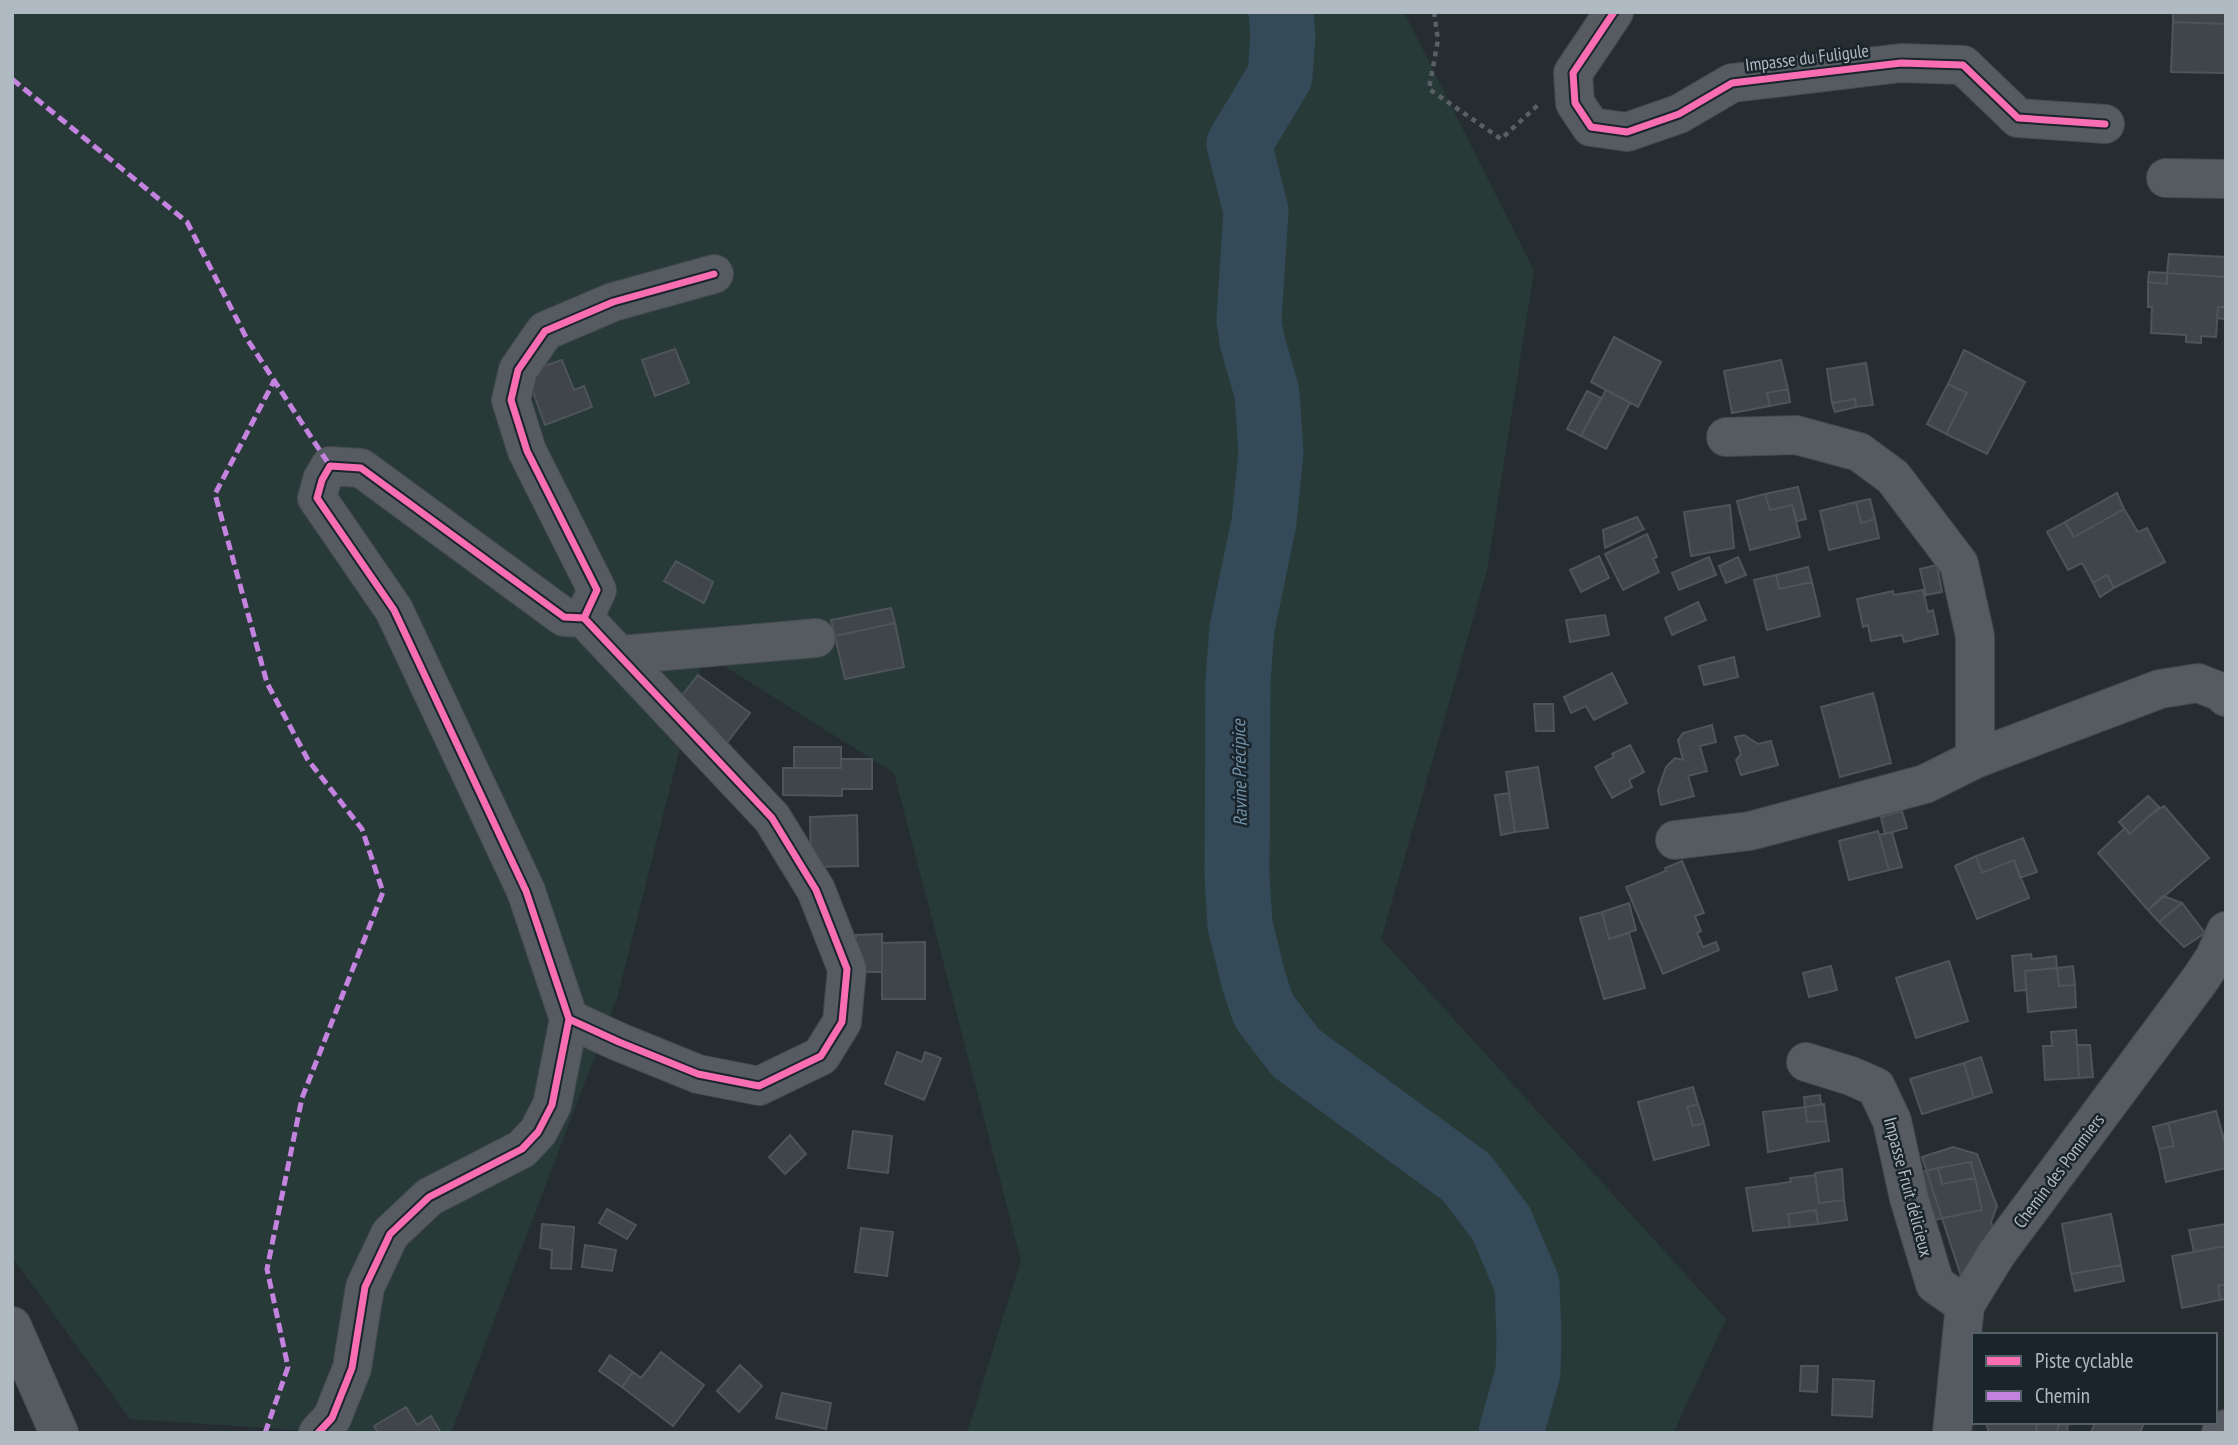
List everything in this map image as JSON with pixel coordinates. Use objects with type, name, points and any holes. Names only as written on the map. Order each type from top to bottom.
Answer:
[{"type":"street","points":[[1573,74],[1614,12]]},
{"type":"street","name":"Impasse du Fuligule","points":[[1573,74],[1575,103],[1591,127],[1627,132],[1679,114],[1732,83],[1901,63],[1963,65],[2018,118],[2105,124]]},
{"type":"street","points":[[2166,178],[2226,179]]},
{"type":"street","points":[[584,618],[597,590],[527,451],[511,400],[518,370],[545,331],[613,302],[714,274]]},
{"type":"street","points":[[1726,437],[1796,435],[1859,452],[1893,477],[1959,564],[1975,636],[1975,759]]},
{"type":"street","points":[[318,1433],[332,1418],[352,1368],[365,1286],[390,1234],[429,1197],[522,1149],[538,1132],[552,1105],[569,1019],[526,891],[394,610],[317,498],[322,480],[330,466],[361,468],[564,617],[584,618],[772,818],[816,890],[847,969],[842,1023],[821,1056],[759,1086],[698,1074],[569,1019]]},
{"type":"street","points":[[621,655],[816,638]]},
{"type":"street","points":[[1675,840],[1749,831],[1925,784],[1975,759],[2160,689],[2198,683],[2226,696]]},
{"type":"street","name":"Chemin des Pommiers","points":[[1952,1433],[1965,1305],[1997,1253],[2199,981],[2215,957],[2226,931]]},
{"type":"street","name":"Impasse Fruit délicieux","points":[[1806,1062],[1876,1087],[1892,1121],[1909,1198],[1936,1284],[1965,1305]]},
{"type":"street","points":[[12,1326],[59,1433]]},
{"type":"street","points":[[2221,1433],[2226,1429]]},
{"type":"path","points":[[1434,12],[1438,40],[1429,89],[1501,139],[1573,74]]},
{"type":"green space","points":[[12,12],[1404,12],[1534,271],[1487,570],[1381,939],[1726,1319],[1673,1433],[967,1433],[1021,1260],[894,773],[704,653],[617,998],[451,1433],[341,1433],[130,1419],[12,1257]]},
{"type":"building","points":[[2173,12],[2226,12],[2226,24],[2173,22]]},
{"type":"building","points":[[2173,22],[2226,24],[2226,73],[2171,72]]},
{"type":"building","points":[[2169,254],[2226,257],[2226,277],[2167,273]]},
{"type":"building","points":[[2149,272],[2167,273],[2167,284],[2148,282]]},
{"type":"building","points":[[2167,273],[2226,277],[2226,307],[2218,307],[2216,337],[2201,336],[2201,343],[2186,342],[2186,335],[2151,333],[2152,307],[2148,307],[2148,282],[2167,284]]},
{"type":"building","points":[[2218,307],[2226,307],[2226,319],[2217,318]]},
{"type":"building","points":[[1614,337],[1661,362],[1638,407],[1591,382]]},
{"type":"building","points":[[675,349],[689,383],[655,396],[642,360]]},
{"type":"building","points":[[1964,350],[2025,382],[1987,454],[1946,434],[1967,393],[1948,384]]},
{"type":"building","points":[[562,360],[574,390],[584,386],[592,407],[545,425],[526,372]]},
{"type":"building","points":[[1781,360],[1788,389],[1767,393],[1770,406],[1732,413],[1724,371]]},
{"type":"building","points":[[1866,363],[1873,405],[1856,407],[1855,399],[1832,403],[1827,369]]},
{"type":"building","points":[[1948,384],[1967,393],[1946,434],[1927,424]]},
{"type":"building","points":[[1788,389],[1790,402],[1770,406],[1767,393]]},
{"type":"building","points":[[1606,390],[1630,403],[1606,449],[1581,436]]},
{"type":"building","points":[[1587,391],[1601,398],[1581,436],[1567,429]]},
{"type":"building","points":[[1855,399],[1856,407],[1835,412],[1832,403]]},
{"type":"building","points":[[1798,487],[1806,519],[1797,521],[1792,505],[1770,510],[1765,494]]},
{"type":"building","points":[[2117,493],[2124,509],[2074,537],[2065,522]]},
{"type":"building","points":[[1765,494],[1770,510],[1792,505],[1800,537],[1750,550],[1737,501]]},
{"type":"building","points":[[1870,499],[1875,519],[1861,523],[1856,502]]},
{"type":"building","points":[[1856,502],[1861,523],[1875,519],[1879,538],[1829,550],[1820,511]]},
{"type":"building","points":[[1730,505],[1734,548],[1691,556],[1684,512]]},
{"type":"building","points":[[2124,509],[2138,532],[2147,528],[2165,562],[2114,588],[2107,575],[2093,583],[2082,563],[2068,570],[2047,532],[2065,522],[2074,537]]},
{"type":"building","points":[[1637,517],[1644,529],[1605,548],[1603,530]]},
{"type":"building","points":[[1647,534],[1657,557],[1653,559],[1659,572],[1623,590],[1605,554]]},
{"type":"building","points":[[1599,556],[1609,578],[1581,592],[1570,570]]},
{"type":"building","points":[[1709,557],[1716,575],[1679,590],[1672,573]]},
{"type":"building","points":[[1738,557],[1746,575],[1726,583],[1719,566]]},
{"type":"building","points":[[676,561],[713,582],[704,603],[664,581]]},
{"type":"building","points":[[1937,565],[1942,592],[1926,595],[1920,569]]},
{"type":"building","points":[[1808,567],[1812,582],[1779,589],[1776,575]]},
{"type":"building","points":[[1776,575],[1779,589],[1812,582],[1820,616],[1767,630],[1754,580]]},
{"type":"building","points":[[2107,575],[2114,588],[2100,597],[2093,583]]},
{"type":"building","points":[[1923,590],[1928,612],[1933,610],[1938,634],[1904,642],[1902,635],[1871,641],[1868,625],[1863,627],[1857,599],[1893,591],[1894,595]]},
{"type":"building","points":[[1698,602],[1706,620],[1672,635],[1665,618]]},
{"type":"building","points":[[891,608],[895,623],[835,636],[831,620]]},
{"type":"building","points":[[1605,615],[1609,635],[1570,642],[1566,620]]},
{"type":"building","points":[[895,623],[904,667],[845,679],[835,636]]},
{"type":"building","points":[[1734,657],[1738,677],[1704,685],[1699,666]]},
{"type":"building","points":[[1612,673],[1627,703],[1594,720],[1586,706],[1571,713],[1564,697]]},
{"type":"building","points":[[698,675],[750,713],[725,745],[674,706]]},
{"type":"building","points":[[1873,693],[1891,763],[1840,777],[1821,707]]},
{"type":"building","points":[[1534,704],[1553,704],[1554,731],[1536,731]]},
{"type":"building","points":[[1712,725],[1716,742],[1700,746],[1707,771],[1688,776],[1694,796],[1661,805],[1658,790],[1666,767],[1675,758],[1683,760],[1678,740],[1683,733]]},
{"type":"building","points":[[1744,735],[1758,744],[1771,741],[1778,765],[1741,775],[1736,760],[1741,754],[1735,737]]},
{"type":"building","points":[[1630,745],[1644,772],[1629,780],[1632,787],[1612,798],[1595,767]]},
{"type":"building","points":[[794,747],[841,747],[841,768],[794,768]]},
{"type":"building","points":[[841,759],[872,759],[872,789],[842,789],[842,796],[783,795],[783,768],[841,768]]},
{"type":"building","points":[[1538,767],[1548,828],[1515,832],[1506,772]]},
{"type":"building","points":[[1509,793],[1515,832],[1501,835],[1495,795]]},
{"type":"building","points":[[2148,796],[2159,807],[2130,834],[2119,822]]},
{"type":"building","points":[[2164,806],[2209,858],[2148,910],[2098,853],[2125,828],[2130,834]]},
{"type":"building","points":[[1902,811],[1907,828],[1885,834],[1881,817]]},
{"type":"building","points":[[857,815],[858,866],[811,867],[810,817]]},
{"type":"building","points":[[1878,831],[1889,870],[1849,880],[1839,841]]},
{"type":"building","points":[[1892,832],[1902,867],[1889,870],[1879,835]]},
{"type":"building","points":[[2023,838],[2037,872],[2020,878],[2014,860],[1982,873],[1976,856]]},
{"type":"building","points":[[1976,856],[1982,873],[2014,860],[2029,898],[1977,919],[1955,866]]},
{"type":"building","points":[[1682,861],[1704,913],[1695,916],[1701,931],[1697,933],[1703,947],[1716,942],[1719,950],[1663,974],[1626,887],[1666,871],[1665,868]]},
{"type":"building","points":[[2163,896],[2182,903],[2159,922],[2148,910]]},
{"type":"building","points":[[1629,903],[1636,930],[1609,939],[1602,912]]},
{"type":"building","points":[[2182,903],[2205,933],[2184,947],[2159,922]]},
{"type":"building","points":[[1602,912],[1609,939],[1629,933],[1645,988],[1604,999],[1580,918]]},
{"type":"building","points":[[882,934],[882,972],[857,972],[856,935]]},
{"type":"building","points":[[925,942],[925,999],[882,999],[882,943]]},
{"type":"building","points":[[2031,954],[2032,959],[2056,956],[2057,968],[2025,971],[2026,990],[2015,991],[2012,956]]},
{"type":"building","points":[[1949,961],[1968,1021],[1916,1038],[1896,978]]},
{"type":"building","points":[[1831,966],[1837,990],[1809,997],[1803,973]]},
{"type":"building","points":[[2073,966],[2075,985],[2059,986],[2057,968]]},
{"type":"building","points":[[2057,968],[2059,986],[2075,985],[2076,1007],[2028,1012],[2025,971]]},
{"type":"building","points":[[2076,1030],[2079,1078],[2045,1080],[2043,1046],[2052,1046],[2051,1032]]},
{"type":"building","points":[[2077,1045],[2090,1045],[2093,1077],[2079,1078]]},
{"type":"building","points":[[897,1052],[922,1062],[925,1052],[941,1058],[924,1100],[885,1084]]},
{"type":"building","points":[[1981,1057],[1992,1092],[1974,1098],[1964,1063]]},
{"type":"building","points":[[1964,1063],[1974,1098],[1922,1114],[1910,1079]]},
{"type":"building","points":[[1693,1087],[1698,1104],[1687,1107],[1693,1126],[1704,1123],[1709,1145],[1654,1160],[1638,1102]]},
{"type":"building","points":[[1820,1095],[1821,1105],[1805,1107],[1804,1097]]},
{"type":"building","points":[[1698,1104],[1704,1123],[1693,1126],[1687,1107]]},
{"type":"building","points":[[1824,1104],[1826,1121],[1807,1122],[1805,1107]]},
{"type":"building","points":[[1805,1107],[1807,1122],[1826,1121],[1829,1141],[1768,1152],[1763,1112]]},
{"type":"building","points":[[2216,1111],[2226,1147],[2226,1168],[2166,1182],[2159,1149],[2174,1146],[2168,1123]]},
{"type":"building","points":[[2168,1123],[2174,1146],[2159,1149],[2153,1127]]},
{"type":"building","points":[[853,1131],[892,1136],[888,1173],[848,1168]]},
{"type":"building","points":[[790,1135],[806,1154],[785,1174],[769,1157]]},
{"type":"building","points":[[1953,1147],[1977,1154],[1997,1206],[1991,1222],[1995,1234],[1964,1285],[1922,1157]]},
{"type":"building","points":[[1971,1162],[1975,1178],[1942,1184],[1938,1168]]},
{"type":"building","points":[[1938,1168],[1942,1184],[1975,1178],[1982,1210],[1928,1221],[1917,1173]]},
{"type":"building","points":[[1842,1169],[1844,1200],[1819,1203],[1815,1173]]},
{"type":"building","points":[[1815,1175],[1819,1203],[1844,1200],[1847,1220],[1818,1224],[1816,1210],[1788,1214],[1790,1227],[1753,1231],[1746,1188],[1791,1182],[1790,1178]]},
{"type":"building","points":[[607,1209],[636,1225],[627,1239],[599,1223]]},
{"type":"building","points":[[1816,1210],[1818,1224],[1790,1227],[1788,1214]]},
{"type":"building","points":[[2111,1214],[2121,1265],[2071,1274],[2062,1224]]},
{"type":"building","points":[[542,1224],[574,1227],[571,1269],[551,1268],[552,1250],[540,1248]]},
{"type":"building","points":[[2226,1224],[2226,1246],[2194,1252],[2189,1230]]},
{"type":"building","points":[[861,1228],[893,1232],[887,1276],[855,1272]]},
{"type":"building","points":[[585,1245],[616,1250],[612,1271],[582,1267]]},
{"type":"building","points":[[2226,1246],[2226,1284],[2218,1286],[2220,1300],[2182,1308],[2172,1256]]},
{"type":"building","points":[[2121,1265],[2124,1281],[2075,1291],[2071,1274]]},
{"type":"building","points":[[2226,1284],[2226,1299],[2220,1300],[2218,1286]]},
{"type":"building","points":[[661,1352],[704,1385],[673,1426],[622,1387],[633,1372],[641,1378]]},
{"type":"building","points":[[610,1355],[633,1372],[622,1387],[599,1371]]},
{"type":"building","points":[[740,1365],[762,1386],[739,1412],[717,1391]]},
{"type":"building","points":[[1801,1366],[1818,1366],[1817,1392],[1800,1391]]},
{"type":"building","points":[[1833,1379],[1874,1381],[1872,1417],[1832,1415]]},
{"type":"building","points":[[782,1393],[831,1403],[826,1429],[776,1418]]},
{"type":"building","points":[[406,1407],[417,1425],[431,1416],[441,1433],[378,1433],[374,1426]]},
{"type":"building","points":[[1987,1424],[2059,1424],[2056,1433],[1989,1433]]},
{"type":"building","points":[[2037,1424],[2068,1424],[2067,1433],[2036,1433]]},
{"type":"building","points":[[2094,1424],[2143,1424],[2140,1433],[2091,1433]]},
{"type":"waterway","name":"Ravine Précipice","points":[[1281,12],[1283,36],[1280,76],[1239,144],[1256,211],[1249,320],[1252,341],[1267,393],[1271,452],[1264,522],[1242,628],[1238,680],[1237,875],[1240,925],[1264,1011],[1296,1053],[1466,1177],[1501,1223],[1527,1284],[1528,1372],[1511,1433]]},
{"type":"marked path","points":[[12,79],[187,222],[247,339],[330,466]]},
{"type":"marked path","points":[[265,1433],[288,1367],[267,1269],[302,1098],[383,892],[362,829],[308,760],[267,683],[215,494],[274,381]]},
{"type":"cycle path","points":[[1614,12],[1573,73],[1575,103],[1591,127],[1627,132],[1679,114],[1732,83],[1901,63],[1963,65],[2018,118],[2105,124]]},
{"type":"cycle path","points":[[569,1019],[526,891],[394,610],[317,498],[322,480],[330,466],[361,468],[564,617],[584,618],[597,590],[527,451],[511,400],[518,370],[545,331],[613,302],[714,274]]},
{"type":"cycle path","points":[[318,1433],[332,1418],[352,1368],[365,1287],[390,1234],[429,1197],[522,1149],[538,1132],[552,1105],[569,1019],[698,1074],[759,1086],[821,1056],[842,1022],[847,969],[816,890],[772,818],[584,618]]}]
